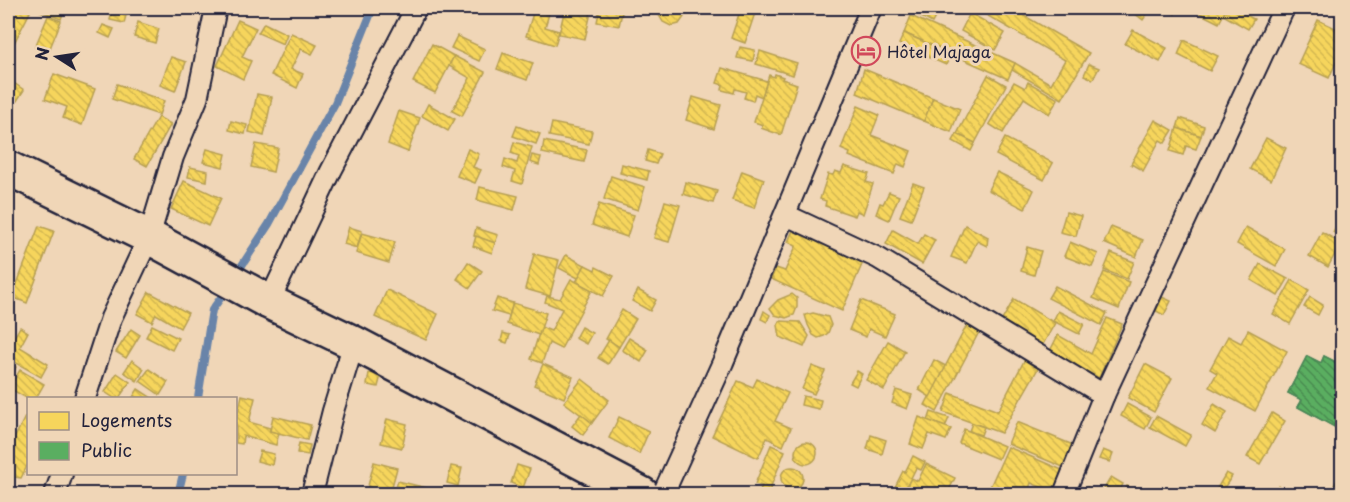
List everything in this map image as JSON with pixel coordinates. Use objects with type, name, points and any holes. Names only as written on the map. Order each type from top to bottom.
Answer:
[{"type":"highway","points":[[8,168],[149,237],[642,495]]},
{"type":"street","points":[[86,397],[111,318],[149,237],[173,157],[197,99],[216,8]]},
{"type":"street","points":[[260,297],[331,171],[416,8]]},
{"type":"street","points":[[663,495],[786,215],[871,8]]},
{"type":"street","points":[[1064,495],[1104,395],[1284,8]]},
{"type":"street","points":[[786,215],[878,258],[1104,395]]},
{"type":"street","points":[[312,495],[333,411],[354,343]]},
{"type":"street","points":[[55,495],[62,475]]},
{"type":"building: Logements","points":[[15,8],[30,12],[14,43],[8,40],[8,23]]},
{"type":"building: Logements","points":[[33,8],[65,8],[61,19]]},
{"type":"building: Logements","points":[[113,8],[128,8],[124,23],[110,20]]},
{"type":"building: Logements","points":[[565,8],[592,8],[585,39],[559,34]]},
{"type":"building: Logements","points":[[600,8],[623,8],[619,26],[597,22]]},
{"type":"building: Logements","points":[[660,8],[683,8],[684,17],[679,24],[671,26],[663,22],[659,15]]},
{"type":"building: Logements","points":[[741,8],[755,13],[745,43],[731,38]]},
{"type":"building: Logements","points":[[834,8],[850,8],[848,13]]},
{"type":"building: Logements","points":[[908,8],[940,8],[932,23]]},
{"type":"building: Logements","points":[[974,8],[1011,8],[1089,53],[1062,99],[1012,70],[1015,63],[1051,84],[1065,60]]},
{"type":"building: Logements","points":[[1118,8],[1130,8],[1126,14]]},
{"type":"building: Logements","points":[[1136,8],[1151,8],[1143,20],[1133,12]]},
{"type":"building: Logements","points":[[1163,8],[1178,8],[1175,14]]},
{"type":"building: Logements","points":[[1189,8],[1221,8],[1226,10],[1219,23]]},
{"type":"building: Logements","points":[[1227,8],[1232,8],[1254,19],[1248,29],[1223,15]]},
{"type":"building: Logements","points":[[1249,8],[1265,8],[1262,14]]},
{"type":"building: Logements","points":[[534,10],[549,14],[545,27],[559,31],[555,45],[526,36]]},
{"type":"building: Logements","points":[[970,13],[1005,33],[995,50],[961,31]]},
{"type":"building: Logements","points":[[48,16],[61,21],[48,53],[35,47]]},
{"type":"building: Logements","points":[[911,16],[1015,63],[1008,79],[904,33]]},
{"type":"building: Logements","points":[[238,20],[256,28],[242,57],[251,61],[243,79],[217,66]]},
{"type":"building: Logements","points":[[1318,20],[1342,31],[1342,49],[1329,78],[1298,64]]},
{"type":"building: Logements","points":[[138,22],[159,29],[155,43],[134,37]]},
{"type":"building: Logements","points":[[264,23],[287,34],[283,44],[258,33]]},
{"type":"building: Logements","points":[[103,25],[114,29],[110,38],[99,33]]},
{"type":"building: Logements","points":[[1133,30],[1167,48],[1160,62],[1125,44]]},
{"type":"building: Logements","points":[[291,33],[317,45],[312,54],[301,49],[291,69],[303,74],[297,88],[271,75]]},
{"type":"building: Logements","points":[[904,33],[951,54],[946,65],[899,44]]},
{"type":"building: Logements","points":[[457,36],[485,49],[479,61],[451,48]]},
{"type":"building: Logements","points":[[1184,40],[1218,56],[1210,71],[1178,55]]},
{"type":"building: Logements","points":[[432,44],[454,56],[435,93],[413,82]]},
{"type":"building: Logements","points":[[740,47],[755,50],[753,61],[737,58]]},
{"type":"building: Logements","points":[[760,51],[797,63],[793,75],[756,64]]},
{"type":"building: Logements","points":[[503,53],[533,63],[527,80],[497,69]]},
{"type":"building: Logements","points":[[454,56],[485,72],[462,116],[452,111],[470,78],[449,66]]},
{"type":"building: Logements","points":[[171,57],[186,62],[175,91],[160,85]]},
{"type":"building: Logements","points":[[1089,64],[1099,68],[1093,79],[1084,75]]},
{"type":"building: Logements","points":[[722,68],[767,81],[762,97],[755,94],[753,101],[744,98],[746,92],[735,89],[734,93],[722,90],[723,85],[717,83]]},
{"type":"building: Logements","points":[[864,69],[933,98],[924,121],[857,93]]},
{"type":"building: Logements","points":[[54,74],[95,89],[82,125],[63,118],[67,107],[45,99]]},
{"type":"building: Logements","points":[[775,74],[797,84],[781,135],[761,128],[763,125],[754,122],[769,75],[774,77]]},
{"type":"building: Logements","points":[[988,75],[1006,85],[975,143],[957,134]]},
{"type":"building: Logements","points":[[8,79],[24,90],[11,110],[8,108]]},
{"type":"building: Logements","points":[[1014,82],[1025,88],[1028,82],[1058,99],[1049,114],[1024,98],[1003,133],[989,124]]},
{"type":"building: Logements","points":[[117,84],[164,101],[159,115],[112,99]]},
{"type":"building: Logements","points":[[257,94],[272,97],[264,136],[249,132]]},
{"type":"building: Logements","points":[[693,97],[721,105],[714,129],[686,120]]},
{"type":"building: Logements","points":[[933,98],[960,109],[951,132],[924,121]]},
{"type":"building: Logements","points":[[428,104],[455,119],[448,131],[422,116]]},
{"type":"building: Logements","points":[[858,106],[879,115],[871,135],[911,151],[905,167],[898,164],[894,174],[849,156],[850,153],[841,149]]},
{"type":"building: Logements","points":[[399,111],[420,118],[408,152],[388,144]]},
{"type":"building: Logements","points":[[158,117],[171,124],[147,166],[134,159]]},
{"type":"building: Logements","points":[[1180,118],[1204,126],[1201,136],[1177,128]]},
{"type":"building: Logements","points":[[1155,120],[1173,130],[1165,143],[1160,140],[1143,171],[1131,164]]},
{"type":"building: Logements","points":[[231,121],[247,125],[245,134],[229,130]]},
{"type":"building: Logements","points":[[552,123],[592,131],[589,144],[549,136]]},
{"type":"building: Logements","points":[[517,126],[540,134],[536,144],[513,136]]},
{"type":"building: Logements","points":[[1177,128],[1201,136],[1196,149],[1186,146],[1183,155],[1170,151]]},
{"type":"building: Logements","points":[[957,134],[975,143],[971,151],[953,141]]},
{"type":"building: Logements","points":[[1005,138],[1053,163],[1044,180],[996,155]]},
{"type":"building: Logements","points":[[1266,138],[1286,148],[1271,180],[1250,169]]},
{"type":"building: Logements","points":[[544,141],[587,150],[584,162],[542,153]]},
{"type":"building: Logements","points":[[514,142],[532,147],[522,184],[512,181],[515,171],[503,167],[505,159],[517,163],[519,156],[511,153]]},
{"type":"building: Logements","points":[[256,144],[278,148],[273,172],[251,167]]},
{"type":"building: Logements","points":[[207,149],[226,154],[223,167],[203,162]]},
{"type":"building: Logements","points":[[468,149],[479,154],[473,167],[481,170],[475,183],[457,176]]},
{"type":"building: Logements","points":[[648,150],[660,154],[656,164],[645,161]]},
{"type":"building: Logements","points":[[532,155],[541,157],[539,165],[530,162]]},
{"type":"building: Logements","points":[[622,164],[649,171],[647,180],[620,173]]},
{"type":"building: Logements","points":[[844,166],[869,174],[866,182],[873,184],[863,214],[857,211],[855,216],[825,206],[826,201],[820,199],[828,174],[833,175],[835,171],[841,173]]},
{"type":"building: Logements","points":[[190,167],[208,171],[207,181],[188,177]]},
{"type":"building: Logements","points":[[742,171],[764,179],[754,208],[732,200]]},
{"type":"building: Logements","points":[[997,172],[1034,190],[1025,209],[988,190]]},
{"type":"building: Logements","points":[[611,176],[645,187],[638,210],[604,199]]},
{"type":"building: Logements","points":[[184,181],[221,198],[208,226],[171,209]]},
{"type":"building: Logements","points":[[686,182],[717,191],[713,203],[683,194]]},
{"type":"building: Logements","points":[[913,183],[924,187],[911,220],[900,216]]},
{"type":"building: Logements","points":[[480,187],[518,196],[514,210],[477,200]]},
{"type":"building: Logements","points":[[889,192],[899,196],[889,220],[876,214],[880,203],[883,204]]},
{"type":"building: Logements","points":[[665,201],[680,205],[669,242],[654,238]]},
{"type":"building: Logements","points":[[599,204],[634,215],[627,237],[592,225]]},
{"type":"building: Logements","points":[[1066,212],[1081,216],[1076,236],[1060,232]]},
{"type":"building: Logements","points":[[1342,215],[1342,238],[1333,232]]},
{"type":"building: Logements","points":[[965,225],[988,237],[987,246],[977,241],[967,263],[951,257]]},
{"type":"building: Logements","points":[[39,226],[54,231],[27,303],[12,297]]},
{"type":"building: Logements","points":[[349,227],[362,231],[357,248],[344,244]]},
{"type":"building: Logements","points":[[1111,227],[1143,240],[1136,257],[1104,243]]},
{"type":"building: Logements","points":[[1246,227],[1285,249],[1276,266],[1237,244]]},
{"type":"building: Logements","points":[[476,228],[498,235],[495,243],[474,236]]},
{"type":"building: Logements","points":[[794,228],[864,260],[842,311],[771,279],[776,268],[785,271],[796,246],[788,242]]},
{"type":"building: Logements","points":[[893,230],[918,244],[924,234],[935,240],[922,264],[886,244]]},
{"type":"building: Logements","points":[[1322,232],[1341,243],[1328,267],[1309,256]]},
{"type":"building: Logements","points":[[362,233],[395,242],[389,263],[356,253]]},
{"type":"building: Logements","points":[[476,236],[495,243],[492,253],[473,246]]},
{"type":"building: Logements","points":[[1070,242],[1098,254],[1092,267],[1064,256]]},
{"type":"building: Logements","points":[[1027,247],[1041,251],[1034,275],[1021,271]]},
{"type":"building: Logements","points":[[1111,253],[1134,262],[1127,279],[1104,270]]},
{"type":"building: Logements","points":[[534,254],[559,260],[550,296],[525,289]]},
{"type":"building: Logements","points":[[566,255],[585,265],[578,278],[559,268]]},
{"type":"building: Logements","points":[[468,262],[482,271],[470,288],[457,279]]},
{"type":"building: Logements","points":[[1260,264],[1288,279],[1278,296],[1251,280]]},
{"type":"building: Logements","points":[[585,265],[595,270],[596,267],[614,276],[603,296],[576,282]]},
{"type":"building: Logements","points":[[1104,272],[1129,282],[1119,309],[1093,298]]},
{"type":"building: Logements","points":[[571,279],[592,290],[561,349],[549,343],[542,363],[531,359],[541,327],[551,331],[562,309],[545,302],[547,296],[560,299]]},
{"type":"building: Logements","points":[[1292,280],[1309,290],[1290,324],[1273,314]]},
{"type":"building: Logements","points":[[1055,286],[1107,313],[1101,325],[1048,298]]},
{"type":"building: Logements","points":[[387,290],[438,314],[426,340],[375,317]]},
{"type":"building: Logements","points":[[638,290],[656,300],[650,311],[632,301]]},
{"type":"building: Logements","points":[[149,292],[188,313],[180,328],[156,314],[152,322],[137,314]]},
{"type":"building: Logements","points":[[792,294],[797,298],[794,315],[786,318],[775,315],[770,308],[778,300]]},
{"type":"building: Logements","points":[[1162,297],[1171,301],[1164,315],[1156,311]]},
{"type":"building: Logements","points":[[1310,297],[1323,305],[1318,315],[1304,307]]},
{"type":"building: Logements","points":[[497,298],[513,303],[509,316],[492,311]]},
{"type":"building: Logements","points":[[1014,299],[1055,323],[1042,346],[1001,322]]},
{"type":"building: Logements","points":[[861,300],[895,314],[885,336],[869,329],[866,337],[849,330]]},
{"type":"building: Logements","points":[[513,303],[546,313],[539,335],[507,324]]},
{"type":"building: Logements","points":[[622,310],[636,319],[619,347],[606,339]]},
{"type":"building: Logements","points":[[764,311],[770,315],[767,322],[761,319]]},
{"type":"building: Logements","points":[[1058,311],[1084,324],[1079,334],[1053,321]]},
{"type":"building: Logements","points":[[813,313],[828,317],[831,325],[828,333],[818,338],[813,335],[805,315]]},
{"type":"building: Logements","points":[[1107,318],[1122,324],[1099,378],[1050,351],[1058,335],[1091,354]]},
{"type":"building: Logements","points":[[780,321],[800,322],[809,336],[804,347],[780,337],[778,325]]},
{"type":"building: Logements","points":[[152,325],[178,338],[172,350],[146,337]]},
{"type":"building: Logements","points":[[967,325],[979,332],[937,412],[925,405]]},
{"type":"building: Logements","points":[[20,327],[28,332],[20,347],[48,364],[41,377],[8,358],[8,348]]},
{"type":"building: Logements","points":[[581,327],[592,333],[586,344],[575,338]]},
{"type":"building: Logements","points":[[131,329],[140,335],[126,358],[116,352]]},
{"type":"building: Logements","points":[[1248,330],[1287,351],[1255,411],[1209,387],[1217,373],[1210,369],[1228,336],[1241,343]]},
{"type":"building: Logements","points":[[503,333],[510,335],[507,343],[501,341]]},
{"type":"building: Logements","points":[[629,338],[648,350],[641,362],[622,350]]},
{"type":"building: Logements","points":[[609,340],[619,347],[608,364],[598,358]]},
{"type":"building: Logements","points":[[888,341],[905,351],[884,390],[866,380]]},
{"type":"building: Logements","points":[[1026,357],[1040,365],[1001,433],[943,412],[950,393],[998,411]]},
{"type":"building: Logements","points":[[132,360],[144,369],[137,381],[124,372]]},
{"type":"building: Logements","points":[[934,360],[946,366],[930,397],[919,390]]},
{"type":"building: Logements","points":[[8,362],[16,367],[8,383]]},
{"type":"building: Logements","points":[[543,364],[573,377],[564,398],[534,385]]},
{"type":"building: Logements","points":[[1145,364],[1172,378],[1154,412],[1128,398]]},
{"type":"building: Logements","points":[[812,366],[825,371],[814,394],[802,389]]},
{"type":"building: Logements","points":[[149,369],[168,382],[160,395],[140,381]]},
{"type":"building: Logements","points":[[20,370],[44,384],[37,397],[27,398],[9,388]]},
{"type":"building: Logements","points":[[857,371],[862,374],[856,386],[850,383]]},
{"type":"building: Logements","points":[[117,373],[130,382],[120,397],[112,397],[105,392]]},
{"type":"building: Logements","points":[[369,373],[381,375],[378,387],[367,385]]},
{"type":"building: Logements","points":[[582,379],[609,400],[592,423],[564,402]]},
{"type":"building: Logements","points":[[757,379],[788,393],[775,421],[791,428],[783,446],[767,438],[758,458],[712,436],[738,381],[753,387]]},
{"type":"building: Logements","points":[[138,389],[150,397],[133,397]]},
{"type":"building: Logements","points":[[896,390],[912,395],[907,409],[892,403]]},
{"type":"building: Logements","points":[[242,395],[255,398],[249,422],[279,433],[276,445],[243,436],[242,444],[237,443],[237,417]]},
{"type":"building: Logements","points":[[803,396],[821,400],[819,409],[801,405]]},
{"type":"building: Logements","points":[[1127,404],[1151,417],[1145,429],[1121,416]]},
{"type":"building: Logements","points":[[1214,404],[1227,412],[1215,433],[1202,425]]},
{"type":"building: Logements","points":[[931,412],[949,418],[945,427],[928,421]]},
{"type":"building: Logements","points":[[1272,413],[1285,421],[1260,464],[1247,457]]},
{"type":"building: Logements","points":[[581,414],[592,423],[583,435],[572,426]]},
{"type":"building: Logements","points":[[273,416],[311,425],[307,440],[270,431]]},
{"type":"building: Logements","points":[[1156,416],[1191,435],[1185,446],[1150,427]]},
{"type":"building: Logements","points":[[25,417],[27,418],[27,466],[21,478],[8,476],[8,441],[12,443]]},
{"type":"building: Logements","points":[[619,417],[649,431],[639,454],[609,438]]},
{"type":"building: Logements","points":[[919,417],[951,429],[946,440],[929,434],[923,449],[910,444]]},
{"type":"building: Logements","points":[[387,419],[407,424],[402,448],[381,443]]},
{"type":"building: Logements","points":[[1017,422],[1073,445],[1063,467],[1008,444]]},
{"type":"building: Logements","points":[[972,423],[984,427],[981,435],[969,431]]},
{"type":"building: Logements","points":[[964,429],[1004,446],[998,459],[959,443]]},
{"type":"building: Logements","points":[[871,435],[886,440],[882,454],[867,449]]},
{"type":"building: Logements","points":[[806,442],[814,445],[817,453],[814,461],[806,464],[798,461],[795,453],[798,445]]},
{"type":"building: Logements","points":[[299,443],[310,445],[308,455],[297,453]]},
{"type":"building: Logements","points":[[771,445],[785,451],[768,494],[758,494],[762,486],[755,484]]},
{"type":"building: Logements","points":[[1008,447],[1062,470],[1053,492],[1031,483],[1027,494],[1004,494],[990,487]]},
{"type":"building: Logements","points":[[1103,450],[1113,454],[1110,462],[1099,459]]},
{"type":"building: Logements","points":[[260,451],[274,454],[272,465],[257,461]]},
{"type":"building: Logements","points":[[913,456],[925,462],[921,470],[916,468],[903,494],[894,489]]},
{"type":"building: Logements","points":[[374,462],[397,468],[390,494],[366,494]]},
{"type":"building: Logements","points":[[926,464],[955,478],[949,490],[958,494],[903,494],[911,478],[918,481]]},
{"type":"building: Logements","points":[[517,465],[530,469],[523,488],[511,483]]},
{"type":"building: Logements","points":[[451,466],[462,468],[458,486],[447,483]]},
{"type":"building: Logements","points":[[792,467],[800,470],[803,478],[800,486],[792,489],[784,486],[781,478],[784,470]]},
{"type":"building: Logements","points":[[1342,472],[1342,494],[1329,494]]},
{"type":"building: Logements","points":[[1226,473],[1232,476],[1220,494],[1215,492]]},
{"type":"building: Logements","points":[[1111,477],[1123,484],[1118,494],[1104,489]]},
{"type":"building: Logements","points":[[398,481],[427,488],[426,494],[394,494]]},
{"type":"building: Logements","points":[[1127,486],[1142,494],[1122,494]]},
{"type":"building: Logements","points":[[1279,486],[1291,494],[1273,494]]},
{"type":"building: Logements","points":[[1087,487],[1101,494],[1083,494]]},
{"type":"building: Public","points":[[1307,356],[1321,363],[1324,356],[1342,365],[1342,431],[1298,407],[1302,400],[1288,393]]},
{"type":"building: Public","points":[[1307,356],[1321,363],[1324,356],[1342,365],[1342,431],[1298,407],[1302,400],[1288,393]]},
{"type":"waterway","points":[[235,276],[269,224],[335,103],[373,8]]},
{"type":"waterway","points":[[198,397],[212,310],[227,289]]},
{"type":"waterway","points":[[178,494],[183,475]]},
{"type":"place","name":"Hôtel Majaga","points":[[866,51]]}]
